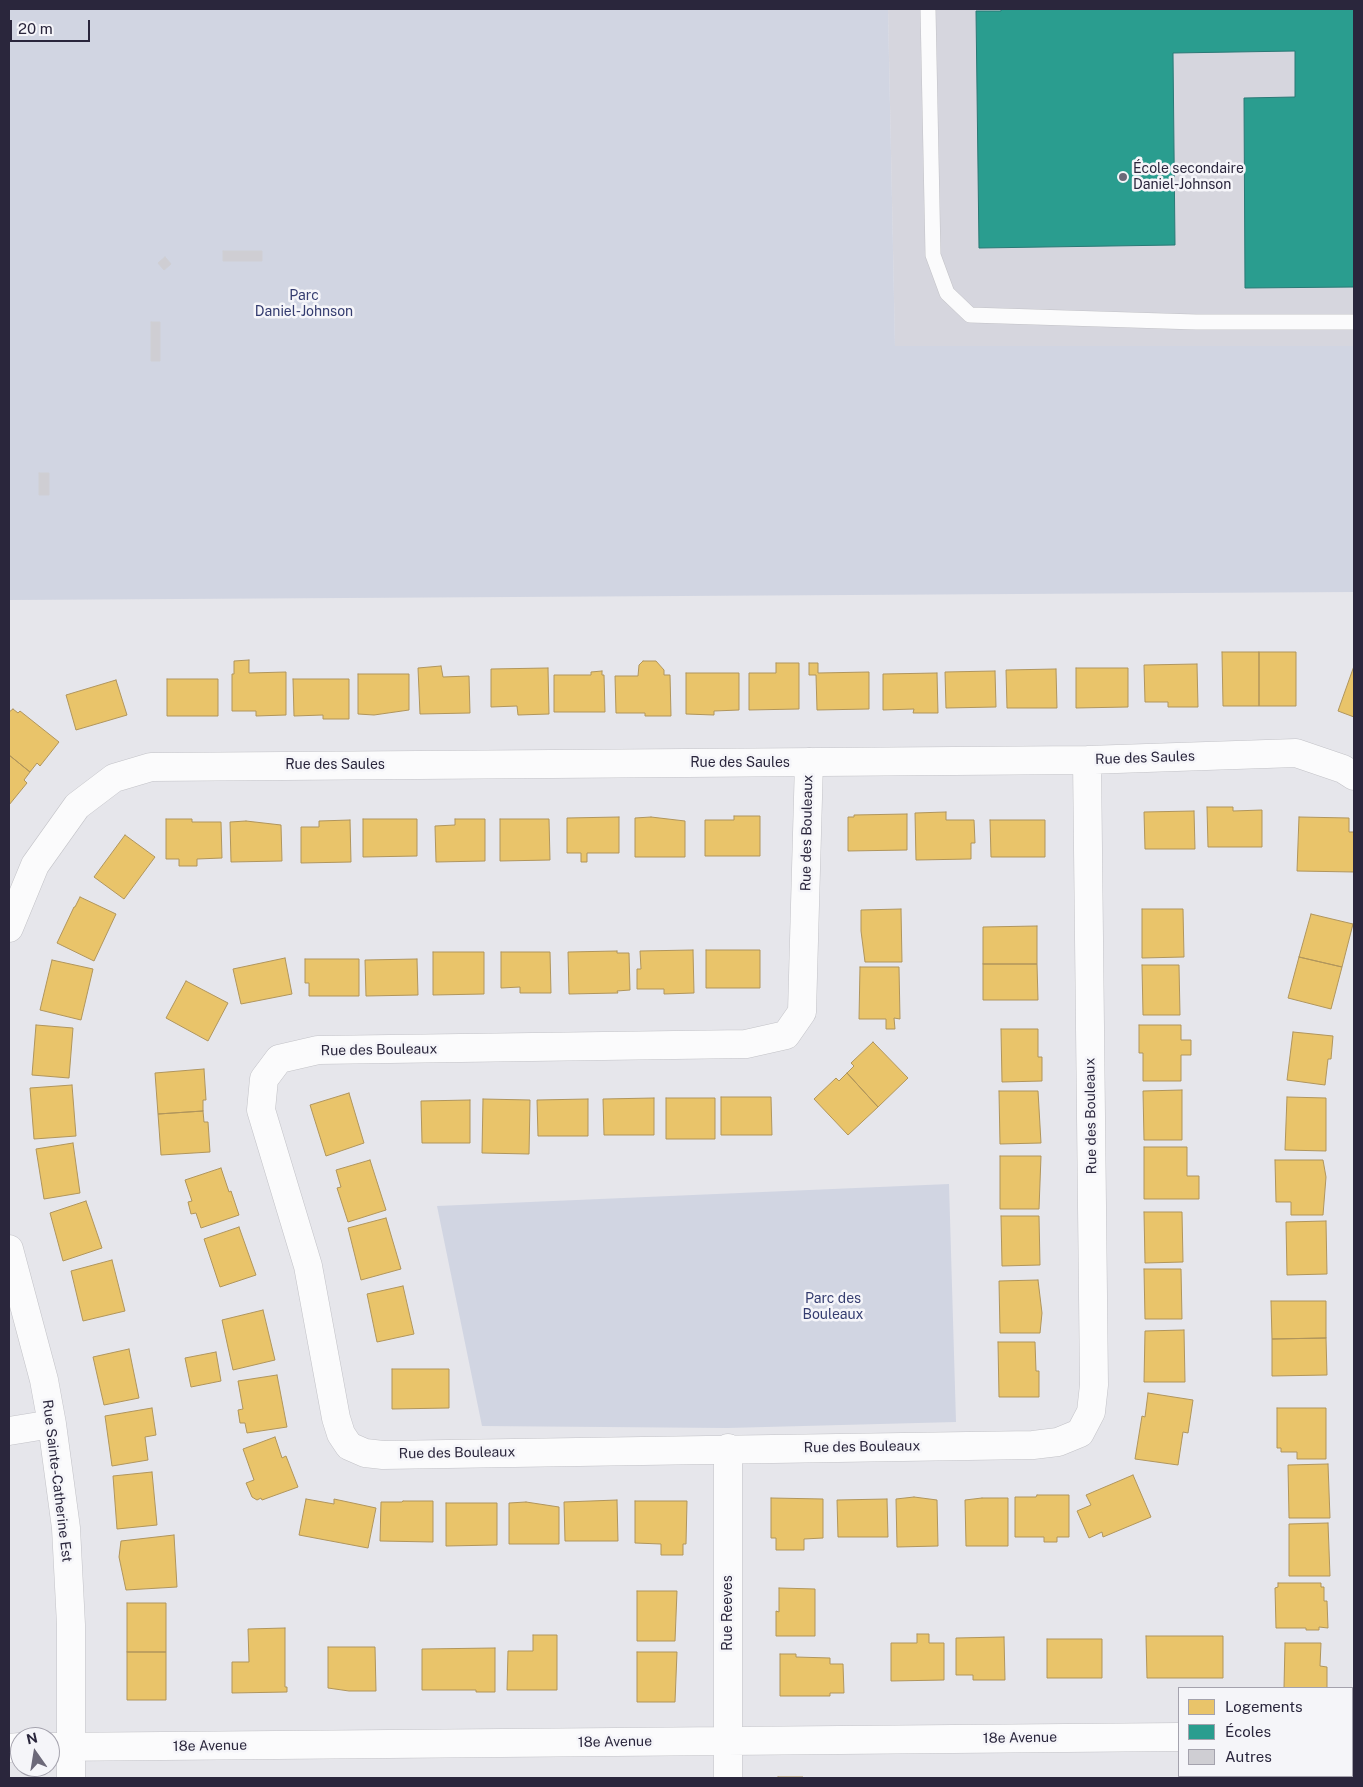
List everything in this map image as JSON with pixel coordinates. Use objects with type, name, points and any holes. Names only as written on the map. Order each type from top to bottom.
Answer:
[{"type":"street","name":"Rue des Saules","points":[[9,928],[35,865],[78,806],[114,778],[151,767],[1088,760],[1296,753],[1343,770],[1354,776]]},
{"type":"street","name":"Rue des Bouleaux","points":[[809,762],[802,1012],[786,1035],[746,1044],[318,1050],[279,1059],[264,1079],[260,1110],[308,1266],[336,1418],[341,1434],[349,1446],[365,1453],[383,1455],[728,1448],[1033,1445],[1058,1442],[1080,1433],[1091,1412],[1094,1385],[1088,760]]},
{"type":"street","name":"Rue Sainte-Catherine Est","points":[[9,1249],[44,1380],[66,1528],[70,1625],[61,1747],[71,1778]]},
{"type":"street","points":[[9,1431],[52,1424]]},
{"type":"street","name":"Rue Reeves","points":[[728,1448],[728,1778]]},
{"type":"street","name":"18e Avenue","points":[[61,1747],[1178,1737]]},
{"type":"lane","points":[[928,9],[933,255],[947,293],[970,315],[1196,322],[1354,322]]},
{"type":"shaded area","name":"École secondaire Daniel-Johnson","points":[[888,9],[1354,9],[1354,346],[895,346]]},
{"type":"green space","name":"Parc Daniel-Johnson","points":[[9,9],[888,9],[895,346],[1354,346],[1354,592],[9,600]]},
{"type":"green space","name":"Parc des Bouleaux","points":[[949,1184],[956,1422],[727,1428],[482,1426],[437,1206]]},
{"type":"building: Logements","points":[[1222,652],[1259,652],[1259,706],[1223,706]]},
{"type":"building: Logements","points":[[1259,652],[1296,652],[1296,706],[1259,706]]},
{"type":"building: Logements","points":[[249,660],[249,673],[286,672],[286,715],[256,716],[256,711],[232,711],[234,661]]},
{"type":"building: Logements","points":[[643,661],[656,661],[664,670],[664,675],[670,675],[671,716],[645,716],[645,713],[616,713],[615,676],[638,676],[639,665]]},
{"type":"building: Logements","points":[[776,663],[799,663],[799,709],[749,710],[749,673],[776,673]]},
{"type":"building: Logements","points":[[809,663],[818,663],[818,673],[869,672],[869,709],[817,710],[816,675],[809,675]]},
{"type":"building: Logements","points":[[1197,664],[1198,707],[1168,707],[1168,702],[1145,702],[1144,665]]},
{"type":"building: Logements","points":[[441,666],[443,677],[469,676],[470,713],[420,714],[418,668]]},
{"type":"building: Logements","points":[[1354,666],[1354,717],[1338,711]]},
{"type":"building: Logements","points":[[548,668],[549,714],[518,715],[517,706],[491,707],[491,669]]},
{"type":"building: Logements","points":[[1076,668],[1128,668],[1128,707],[1076,708]]},
{"type":"building: Logements","points":[[1056,669],[1057,708],[1007,708],[1006,670]]},
{"type":"building: Logements","points":[[602,671],[602,675],[604,675],[605,712],[554,712],[554,675],[591,675],[591,672]]},
{"type":"building: Logements","points":[[995,671],[996,707],[946,708],[945,672]]},
{"type":"building: Logements","points":[[686,673],[739,673],[739,710],[714,711],[714,715],[686,714]]},
{"type":"building: Logements","points":[[937,673],[938,713],[913,713],[914,709],[883,710],[883,674]]},
{"type":"building: Logements","points":[[358,674],[409,674],[409,710],[374,715],[358,714]]},
{"type":"building: Logements","points":[[167,679],[218,679],[218,716],[167,716]]},
{"type":"building: Logements","points":[[293,679],[349,679],[349,719],[323,719],[323,715],[294,716]]},
{"type":"building: Logements","points":[[116,680],[127,715],[76,730],[66,695]]},
{"type":"building: Logements","points":[[13,709],[18,713],[20,711],[59,742],[40,766],[37,763],[30,772],[9,755],[9,712]]},
{"type":"building: Logements","points":[[9,755],[30,772],[24,780],[27,783],[9,805]]},
{"type":"building: Logements","points":[[1207,807],[1233,807],[1233,811],[1262,810],[1262,847],[1208,847]]},
{"type":"building: Logements","points":[[1194,811],[1195,849],[1145,849],[1144,812]]},
{"type":"building: Logements","points":[[946,812],[946,820],[974,820],[975,843],[971,843],[971,859],[916,860],[915,813]]},
{"type":"building: Logements","points":[[907,814],[907,850],[848,851],[848,817],[854,817],[854,815]]},
{"type":"building: Logements","points":[[734,816],[760,816],[760,856],[705,856],[705,820],[734,820]]},
{"type":"building: Logements","points":[[619,817],[619,853],[587,853],[587,862],[581,862],[581,853],[567,853],[567,818]]},
{"type":"building: Logements","points":[[651,817],[685,821],[685,857],[635,857],[635,818]]},
{"type":"building: Logements","points":[[1299,817],[1349,818],[1349,832],[1354,832],[1354,872],[1297,871]]},
{"type":"building: Logements","points":[[166,819],[192,819],[192,822],[221,822],[222,858],[197,859],[197,866],[179,866],[179,859],[166,859]]},
{"type":"building: Logements","points":[[363,819],[417,819],[417,856],[363,857]]},
{"type":"building: Logements","points":[[455,819],[485,819],[485,861],[436,862],[435,826],[455,825]]},
{"type":"building: Logements","points":[[500,819],[549,819],[550,860],[500,861]]},
{"type":"building: Logements","points":[[350,820],[351,862],[301,863],[301,827],[319,827],[319,821]]},
{"type":"building: Logements","points":[[990,820],[1045,820],[1045,857],[991,857]]},
{"type":"building: Logements","points":[[246,821],[281,825],[282,861],[231,862],[230,822]]},
{"type":"building: Logements","points":[[125,835],[155,857],[124,899],[94,877]]},
{"type":"building: Logements","points":[[80,897],[116,914],[94,961],[57,943]]},
{"type":"building: Logements","points":[[901,909],[902,962],[865,962],[861,931],[861,910]]},
{"type":"building: Logements","points":[[1142,909],[1183,909],[1184,957],[1142,958]]},
{"type":"building: Logements","points":[[1311,914],[1353,924],[1342,967],[1299,957]]},
{"type":"building: Logements","points":[[1037,926],[1037,964],[983,964],[983,927]]},
{"type":"building: Logements","points":[[693,950],[694,993],[664,994],[664,989],[637,989],[637,969],[641,969],[640,951]]},
{"type":"building: Logements","points":[[706,950],[760,950],[760,988],[706,988]]},
{"type":"building: Logements","points":[[617,951],[617,953],[629,953],[630,990],[617,991],[618,993],[569,994],[568,952]]},
{"type":"building: Logements","points":[[433,952],[484,952],[484,994],[433,995]]},
{"type":"building: Logements","points":[[501,952],[550,952],[551,993],[520,993],[520,987],[501,988]]},
{"type":"building: Logements","points":[[1299,957],[1342,967],[1331,1009],[1288,998]]},
{"type":"building: Logements","points":[[285,958],[292,994],[241,1004],[233,969]]},
{"type":"building: Logements","points":[[305,959],[359,959],[359,996],[309,996],[309,983],[305,983]]},
{"type":"building: Logements","points":[[417,959],[418,995],[366,996],[365,960]]},
{"type":"building: Logements","points":[[52,960],[93,969],[81,1020],[40,1010]]},
{"type":"building: Logements","points":[[983,964],[1037,964],[1038,1000],[983,1000]]},
{"type":"building: Logements","points":[[1142,965],[1179,965],[1180,1015],[1143,1015]]},
{"type":"building: Logements","points":[[860,967],[899,967],[900,1019],[894,1018],[895,1029],[886,1029],[886,1019],[859,1019]]},
{"type":"building: Logements","points":[[186,981],[228,1003],[208,1041],[166,1018]]},
{"type":"building: Logements","points":[[36,1025],[73,1028],[69,1078],[32,1075]]},
{"type":"building: Logements","points":[[1139,1025],[1181,1025],[1181,1040],[1191,1040],[1191,1055],[1181,1055],[1181,1081],[1143,1081],[1143,1053],[1139,1053]]},
{"type":"building: Logements","points":[[1001,1029],[1038,1029],[1038,1057],[1042,1057],[1042,1081],[1002,1082]]},
{"type":"building: Logements","points":[[1293,1032],[1333,1036],[1331,1059],[1328,1059],[1325,1085],[1287,1080]]},
{"type":"building: Logements","points":[[873,1042],[908,1078],[878,1107],[847,1073],[854,1066],[851,1063]]},
{"type":"building: Logements","points":[[204,1069],[206,1100],[203,1100],[203,1111],[158,1114],[155,1073]]},
{"type":"building: Logements","points":[[847,1073],[878,1107],[848,1135],[814,1099],[836,1078],[839,1081]]},
{"type":"building: Logements","points":[[72,1085],[76,1136],[34,1139],[30,1088]]},
{"type":"building: Logements","points":[[1182,1090],[1182,1140],[1144,1140],[1143,1091]]},
{"type":"building: Logements","points":[[999,1091],[1038,1091],[1041,1143],[1000,1144]]},
{"type":"building: Logements","points":[[349,1093],[364,1143],[326,1156],[310,1105]]},
{"type":"building: Logements","points":[[721,1097],[771,1097],[772,1135],[721,1135]]},
{"type":"building: Logements","points":[[1287,1097],[1326,1098],[1326,1151],[1285,1150]]},
{"type":"building: Logements","points":[[654,1098],[654,1135],[604,1135],[603,1099]]},
{"type":"building: Logements","points":[[666,1098],[715,1098],[715,1139],[666,1139]]},
{"type":"building: Logements","points":[[483,1099],[530,1100],[529,1154],[482,1153]]},
{"type":"building: Logements","points":[[588,1099],[588,1136],[538,1136],[537,1100]]},
{"type":"building: Logements","points":[[470,1100],[470,1143],[422,1143],[421,1101]]},
{"type":"building: Logements","points":[[203,1111],[204,1122],[208,1122],[210,1152],[161,1155],[158,1114]]},
{"type":"building: Logements","points":[[73,1143],[80,1193],[44,1199],[36,1149]]},
{"type":"building: Logements","points":[[1144,1147],[1187,1147],[1187,1176],[1199,1176],[1199,1199],[1144,1199]]},
{"type":"building: Logements","points":[[1000,1156],[1041,1156],[1039,1209],[1000,1209]]},
{"type":"building: Logements","points":[[370,1160],[386,1210],[348,1222],[337,1188],[341,1187],[336,1170]]},
{"type":"building: Logements","points":[[1275,1160],[1323,1160],[1326,1177],[1323,1215],[1291,1215],[1291,1202],[1276,1202]]},
{"type":"building: Logements","points":[[221,1168],[239,1215],[201,1228],[196,1213],[191,1214],[188,1202],[192,1201],[185,1180]]},
{"type":"building: Logements","points":[[86,1201],[102,1248],[63,1261],[50,1213]]},
{"type":"building: Logements","points":[[1144,1212],[1182,1212],[1183,1262],[1145,1263]]},
{"type":"building: Logements","points":[[1001,1216],[1039,1216],[1040,1265],[1002,1266]]},
{"type":"building: Logements","points":[[386,1218],[401,1269],[361,1280],[348,1228]]},
{"type":"building: Logements","points":[[1326,1221],[1327,1274],[1287,1275],[1286,1222]]},
{"type":"building: Logements","points":[[239,1227],[256,1275],[220,1287],[204,1239]]},
{"type":"building: Logements","points":[[112,1260],[125,1311],[83,1321],[71,1271]]},
{"type":"building: Logements","points":[[1144,1269],[1181,1269],[1182,1319],[1145,1319]]},
{"type":"building: Logements","points":[[1038,1280],[1042,1313],[1040,1333],[1000,1333],[999,1281]]},
{"type":"building: Logements","points":[[403,1286],[414,1334],[377,1342],[367,1294]]},
{"type":"building: Logements","points":[[1271,1301],[1326,1301],[1326,1338],[1272,1339]]},
{"type":"building: Logements","points":[[263,1310],[275,1360],[233,1370],[222,1320]]},
{"type":"building: Logements","points":[[1184,1330],[1185,1382],[1144,1382],[1145,1331]]},
{"type":"building: Logements","points":[[1326,1338],[1327,1375],[1272,1376],[1272,1339]]},
{"type":"building: Logements","points":[[998,1342],[1035,1342],[1036,1371],[1039,1371],[1039,1397],[999,1397]]},
{"type":"building: Logements","points":[[129,1349],[139,1398],[104,1405],[93,1357]]},
{"type":"building: Logements","points":[[216,1352],[221,1381],[191,1387],[185,1358]]},
{"type":"building: Logements","points":[[392,1369],[449,1369],[449,1408],[392,1409]]},
{"type":"building: Logements","points":[[277,1375],[287,1427],[247,1433],[245,1423],[240,1423],[238,1410],[243,1409],[238,1381]]},
{"type":"building: Logements","points":[[1148,1393],[1193,1400],[1188,1433],[1183,1432],[1178,1465],[1135,1459],[1142,1416],[1145,1417]]},
{"type":"building: Logements","points":[[152,1408],[156,1435],[145,1437],[148,1460],[112,1466],[105,1416]]},
{"type":"building: Logements","points":[[1277,1408],[1326,1408],[1326,1459],[1297,1459],[1297,1452],[1281,1452],[1281,1448],[1277,1448]]},
{"type":"building: Logements","points":[[275,1437],[282,1458],[286,1456],[298,1487],[262,1500],[261,1498],[257,1500],[252,1497],[246,1483],[254,1480],[243,1449]]},
{"type":"building: Logements","points":[[1328,1464],[1330,1518],[1289,1518],[1288,1465]]},
{"type":"building: Logements","points":[[152,1472],[157,1525],[117,1529],[113,1476]]},
{"type":"building: Logements","points":[[1133,1475],[1151,1517],[1103,1537],[1102,1532],[1089,1538],[1077,1511],[1091,1505],[1086,1495]]},
{"type":"building: Logements","points":[[1037,1495],[1069,1495],[1069,1537],[1057,1537],[1057,1542],[1044,1542],[1044,1537],[1015,1537],[1015,1497],[1036,1497]]},
{"type":"building: Logements","points":[[914,1497],[937,1500],[938,1546],[897,1547],[896,1499]]},
{"type":"building: Logements","points":[[771,1498],[823,1499],[823,1538],[804,1539],[804,1550],[776,1550],[776,1538],[771,1538]]},
{"type":"building: Logements","points":[[1008,1498],[1008,1546],[966,1546],[965,1500]]},
{"type":"building: Logements","points":[[306,1499],[334,1504],[334,1499],[376,1508],[368,1548],[299,1535]]},
{"type":"building: Logements","points":[[887,1499],[888,1537],[838,1537],[837,1500]]},
{"type":"building: Logements","points":[[617,1500],[618,1541],[565,1541],[564,1502]]},
{"type":"building: Logements","points":[[433,1501],[433,1542],[380,1541],[381,1502]]},
{"type":"building: Logements","points":[[635,1501],[687,1501],[686,1544],[683,1544],[683,1555],[661,1555],[661,1544],[635,1543]]},
{"type":"building: Logements","points":[[526,1502],[559,1507],[559,1544],[509,1544],[509,1503]]},
{"type":"building: Logements","points":[[446,1503],[497,1503],[497,1545],[446,1546]]},
{"type":"building: Logements","points":[[1328,1523],[1330,1576],[1289,1576],[1289,1524]]},
{"type":"building: Logements","points":[[174,1535],[177,1587],[126,1590],[119,1557],[121,1541]]},
{"type":"building: Logements","points":[[1278,1583],[1321,1583],[1321,1587],[1324,1587],[1324,1601],[1327,1601],[1328,1628],[1319,1627],[1319,1630],[1306,1630],[1306,1628],[1276,1628],[1275,1588],[1278,1587]]},
{"type":"building: Logements","points":[[779,1588],[815,1589],[815,1636],[776,1636],[776,1611],[779,1612]]},
{"type":"building: Logements","points":[[637,1591],[677,1591],[675,1641],[637,1641]]},
{"type":"building: Logements","points":[[127,1603],[166,1603],[166,1652],[127,1652]]},
{"type":"building: Logements","points":[[285,1628],[285,1687],[287,1687],[287,1692],[232,1693],[232,1662],[249,1662],[248,1629]]},
{"type":"building: Logements","points":[[917,1634],[929,1634],[929,1643],[944,1643],[944,1680],[891,1681],[891,1643],[917,1643]]},
{"type":"building: Logements","points":[[533,1635],[557,1635],[557,1690],[507,1690],[508,1651],[533,1651]]},
{"type":"building: Logements","points":[[1146,1636],[1223,1636],[1223,1678],[1147,1678]]},
{"type":"building: Logements","points":[[1004,1637],[1005,1680],[973,1680],[973,1675],[956,1675],[956,1638]]},
{"type":"building: Logements","points":[[1047,1639],[1102,1639],[1102,1678],[1047,1678]]},
{"type":"building: Logements","points":[[1285,1643],[1321,1643],[1320,1666],[1327,1667],[1327,1687],[1284,1687]]},
{"type":"building: Logements","points":[[328,1647],[375,1647],[376,1691],[349,1691],[328,1688]]},
{"type":"building: Logements","points":[[495,1648],[495,1692],[422,1690],[422,1649]]},
{"type":"building: Logements","points":[[127,1652],[166,1652],[166,1700],[127,1700]]},
{"type":"building: Logements","points":[[637,1652],[677,1652],[675,1702],[637,1702]]},
{"type":"building: Logements","points":[[780,1654],[796,1654],[796,1657],[830,1658],[830,1664],[843,1664],[844,1693],[830,1693],[830,1696],[780,1696]]},
{"type":"building: Logements","points":[[803,1777],[803,1778],[778,1778]]},
{"type":"building: Logements","points":[[1284,1777],[1328,1777],[1328,1778]]},
{"type":"building: Écoles","points":[[1001,9],[1354,9],[1354,287],[1245,288],[1244,98],[1295,97],[1295,51],[1173,53],[1175,245],[979,248],[976,11],[1001,11]]},
{"type":"building: Autres","points":[[223,251],[262,251],[262,261],[223,261]]},
{"type":"building: Autres","points":[[165,257],[171,264],[164,270],[158,263]]},
{"type":"building: Autres","points":[[151,322],[160,322],[160,361],[151,361]]},
{"type":"building: Autres","points":[[39,473],[49,473],[49,495],[39,495]]},
{"type":"place","name":"École secondaire Daniel-Johnson","points":[[1123,177]]}]
